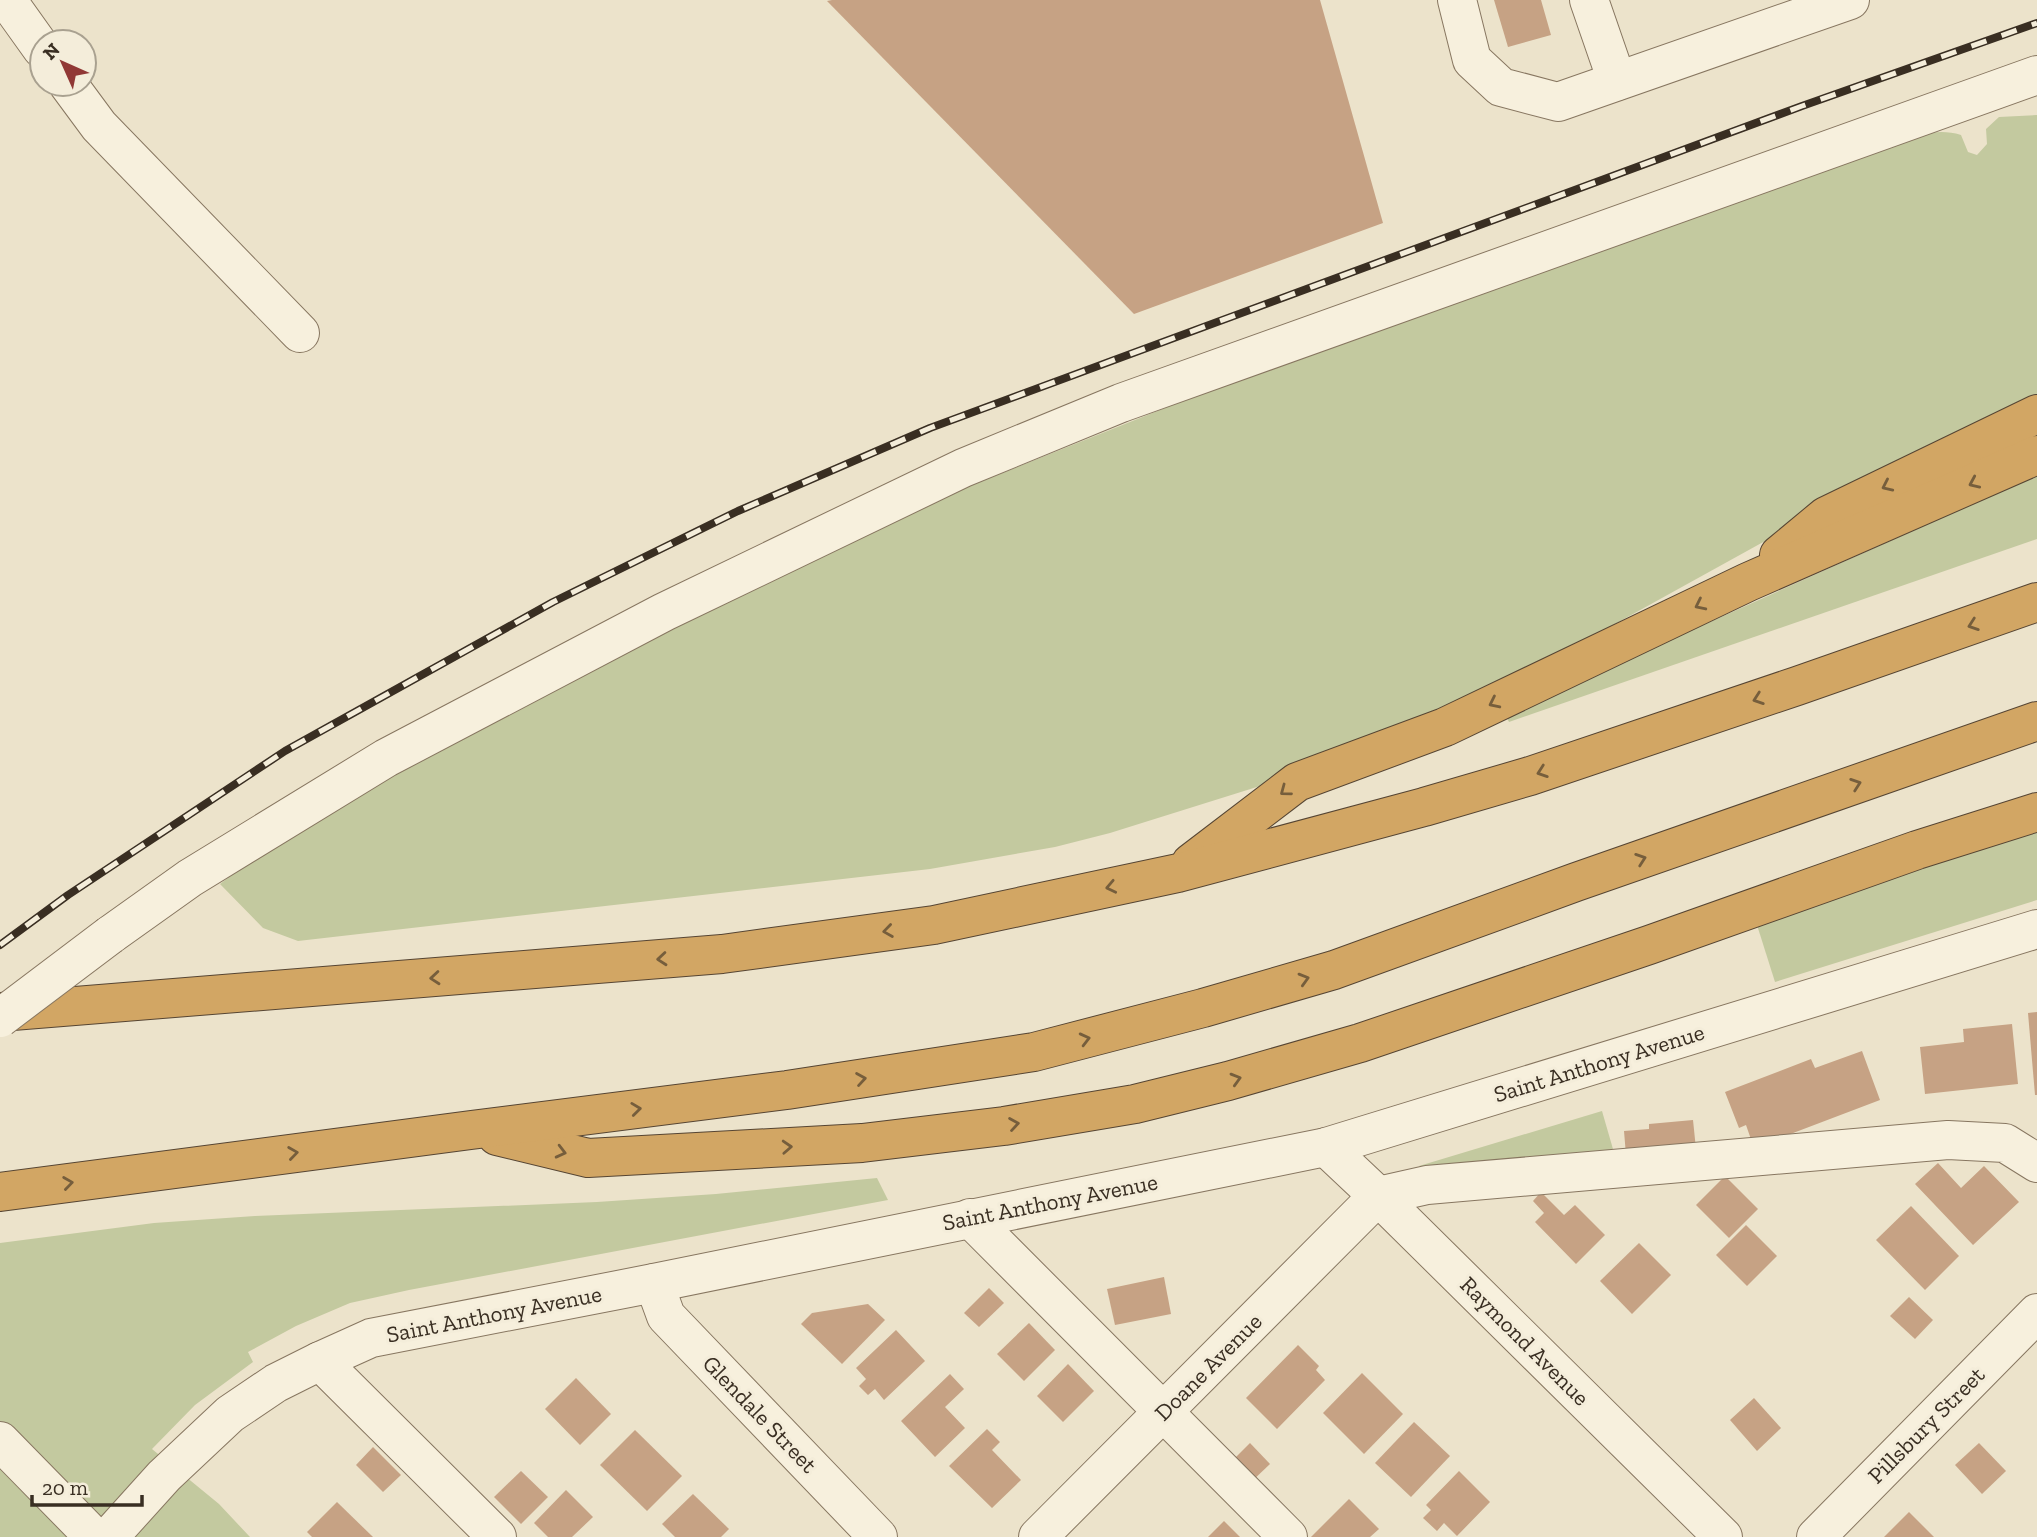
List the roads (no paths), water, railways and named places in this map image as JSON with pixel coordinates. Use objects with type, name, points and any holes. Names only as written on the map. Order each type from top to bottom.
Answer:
[{"type":"highway","points":[[1748,582],[1826,516],[2037,414]]},
{"type":"highway","points":[[1178,873],[1297,782],[1445,727],[1748,582],[2037,455]]},
{"type":"highway","points":[[0,1012],[722,954],[934,925],[1178,873],[1336,832],[1530,776],[2037,602]]},
{"type":"highway","points":[[0,1192],[799,1088],[1034,1052],[1334,970],[1590,877],[2037,721]]},
{"type":"highway","points":[[471,1130],[588,1158],[862,1143],[1004,1126],[1135,1104],[1228,1082],[1360,1043],[1649,946],[1917,850],[2037,812]]},
{"type":"street","points":[[7,0],[28,29]]},
{"type":"street","points":[[1457,0],[1472,60],[1501,87],[1558,102],[1850,0]]},
{"type":"street","points":[[1590,0],[1617,81]]},
{"type":"street","points":[[0,1018],[190,878],[386,758],[664,612],[963,468],[1121,403],[2037,75]]},
{"type":"street","points":[[78,98],[99,126],[300,333]]},
{"type":"street","name":"Saint Anthony Avenue","points":[[109,1537],[164,1476],[230,1414],[276,1383],[371,1338],[1326,1147],[2037,929]]},
{"type":"street","points":[[1378,1196],[1427,1185],[1948,1140],[2005,1143],[2037,1163]]},
{"type":"street","name":"Raymond Avenue","points":[[1326,1147],[1724,1537]]},
{"type":"street","name":"Doane Avenue","points":[[1038,1537],[1378,1196]]},
{"type":"street","points":[[970,1218],[1288,1537]]},
{"type":"street","name":"Glendale Street","points":[[654,1283],[666,1316],[878,1537]]},
{"type":"street","name":"Pillsbury Street","points":[[1816,1537],[2037,1312]]},
{"type":"street","points":[[320,1361],[496,1537]]},
{"type":"street","points":[[0,1441],[94,1537]]},
{"type":"railway","points":[[0,945],[68,895],[285,751],[553,602],[738,511],[930,428],[1802,106],[2037,23]]}]
